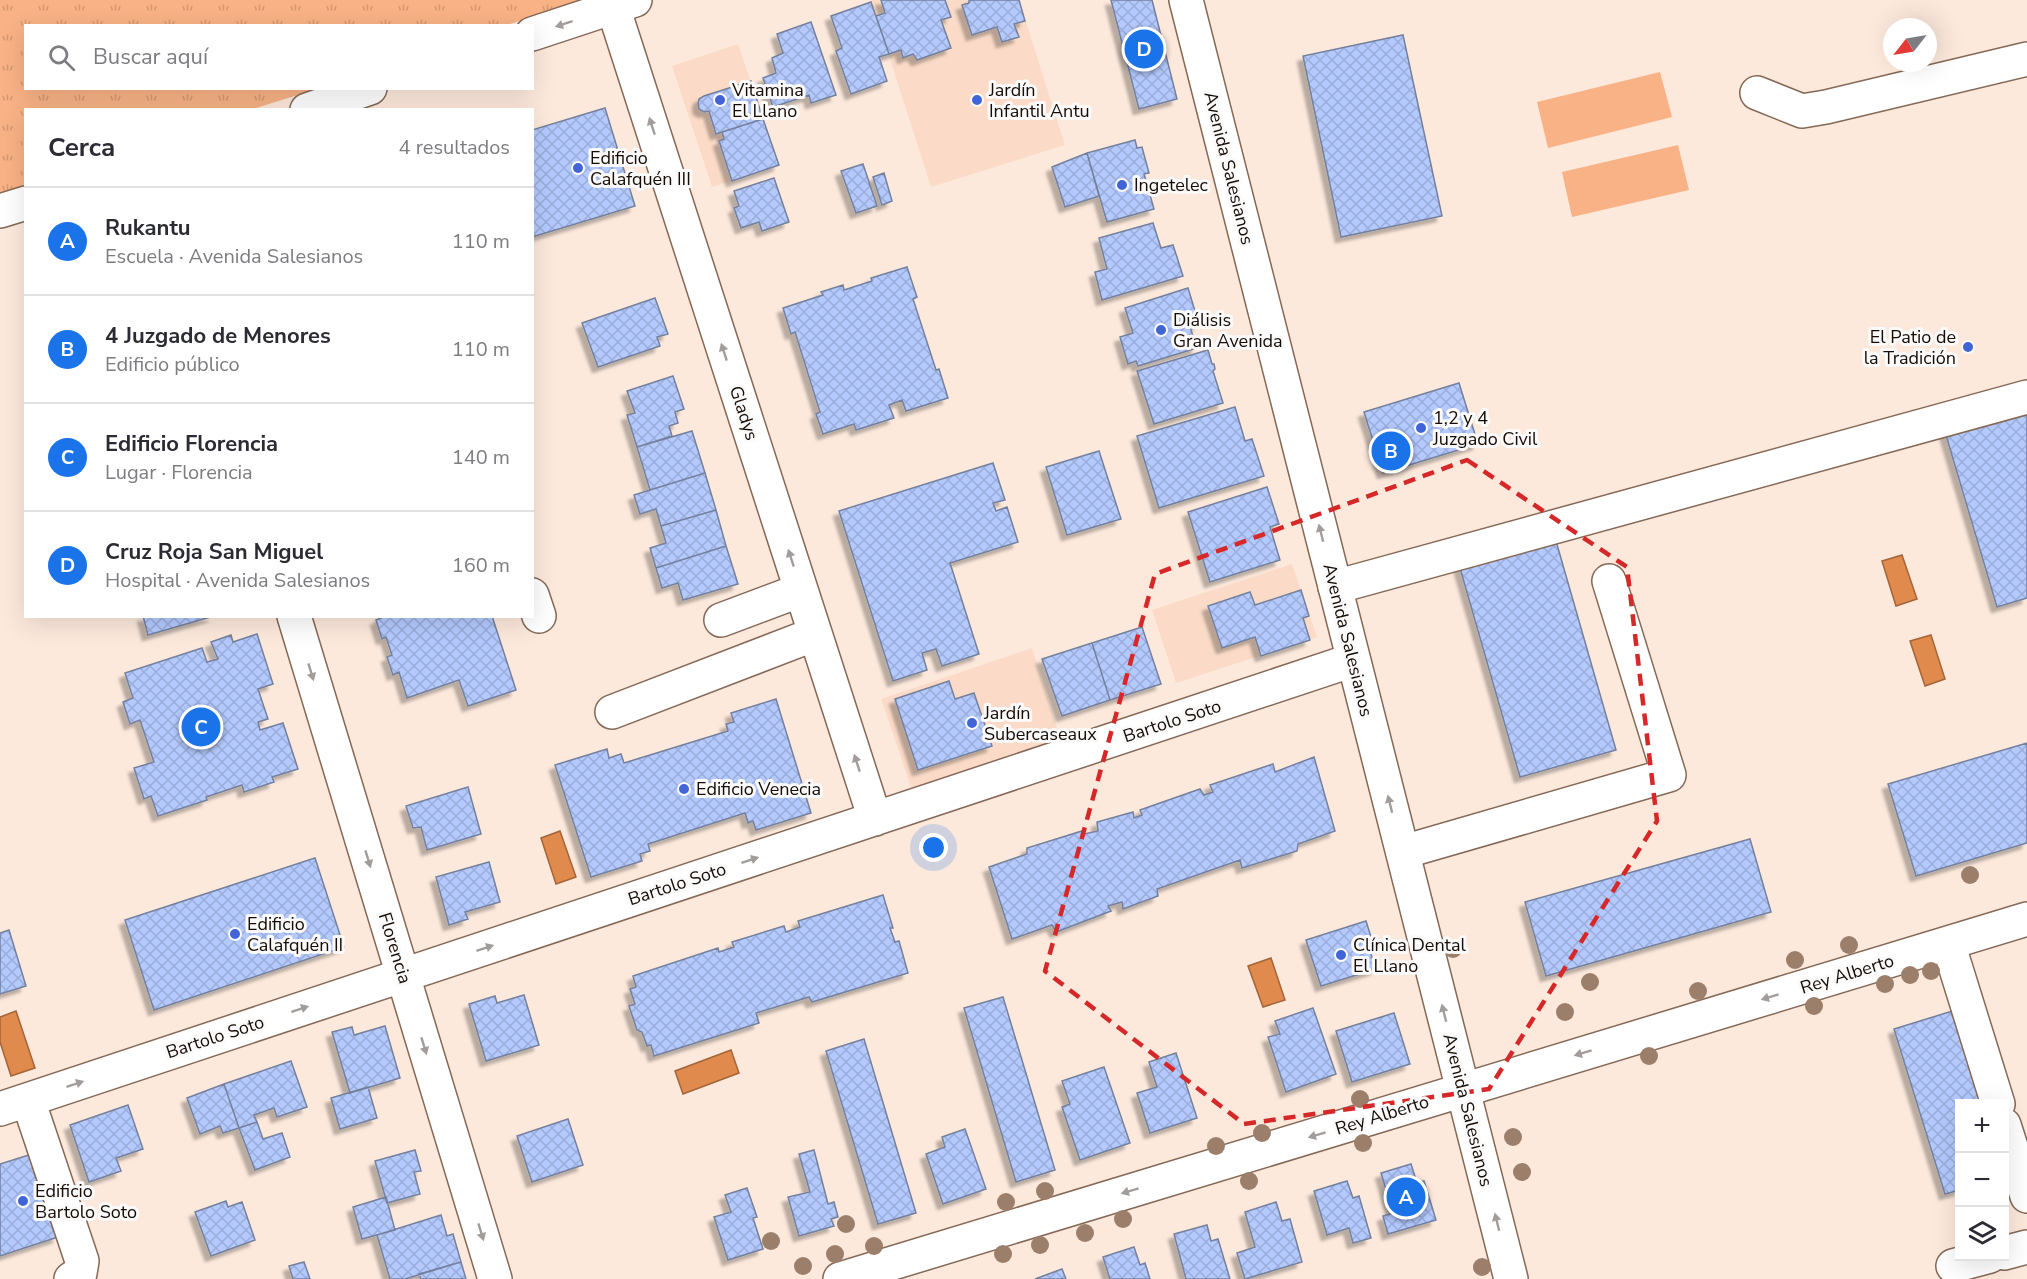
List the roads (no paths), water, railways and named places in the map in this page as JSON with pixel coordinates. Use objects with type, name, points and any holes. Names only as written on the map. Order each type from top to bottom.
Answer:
[{"type":"street","name":"Avenida Salesianos","points":[[1186,0],[1511,1279]]},
{"type":"street","points":[[534,33],[624,4]]},
{"type":"street","name":"Gladys","points":[[624,4],[801,590],[874,819]]},
{"type":"street","points":[[1757,93],[1802,111],[2027,59]]},
{"type":"street","points":[[312,108],[363,90]]},
{"type":"street","points":[[0,211],[24,204]]},
{"type":"street","points":[[1335,587],[2027,397]]},
{"type":"street","points":[[1403,852],[1669,775],[1609,581]]},
{"type":"street","points":[[721,620],[801,590]]},
{"type":"street","name":"Florencia","points":[[295,618],[495,1279]]},
{"type":"street","points":[[612,712],[815,634]]},
{"type":"street","name":"Bartolo Soto","points":[[14,1104],[1353,660]]},
{"type":"street","name":"Rey Alberto","points":[[840,1279],[2027,919]]},
{"type":"street","points":[[1948,943],[1996,1099]]},
{"type":"street","points":[[14,1104],[43,1143],[82,1261],[80,1273],[71,1279]]},
{"type":"street","points":[[43,1143],[55,1139],[62,1142],[78,1183]]},
{"type":"street","points":[[2009,1140],[2027,1196]]},
{"type":"street","points":[[2009,1252],[2027,1247]]},
{"type":"street","points":[[1953,1266],[1974,1261]]},
{"type":"place","name":"Cruz Roja San Miguel","points":[[1144,49]]},
{"type":"place","name":"Vitamina El Llano","points":[[720,100]]},
{"type":"place","name":"Jardín Infantil Antu","points":[[977,100]]},
{"type":"place","name":"Edificio Calafquén III","points":[[578,168]]},
{"type":"place","name":"Ingetelec","points":[[1122,185]]},
{"type":"place","name":"Diálisis Gran Avenida","points":[[1161,330]]},
{"type":"place","name":"El Patio de la Tradición","points":[[1968,347]]},
{"type":"place","name":"1,2 y 4 Juzgado Civil","points":[[1421,428]]},
{"type":"place","name":"4 Juzgado de Menores","points":[[1391,451]]},
{"type":"place","name":"Jardín Subercaseaux","points":[[972,723]]},
{"type":"place","name":"Edificio Florencia","points":[[201,727]]},
{"type":"place","name":"Edificio Venecia","points":[[684,789]]},
{"type":"place","name":"Edificio Calafquén II","points":[[235,934]]},
{"type":"place","name":"Clínica Dental El Llano","points":[[1341,955]]},
{"type":"place","name":"Rukantu","points":[[1406,1197]]},
{"type":"place","name":"Edificio Bartolo Soto","points":[[23,1201]]}]
